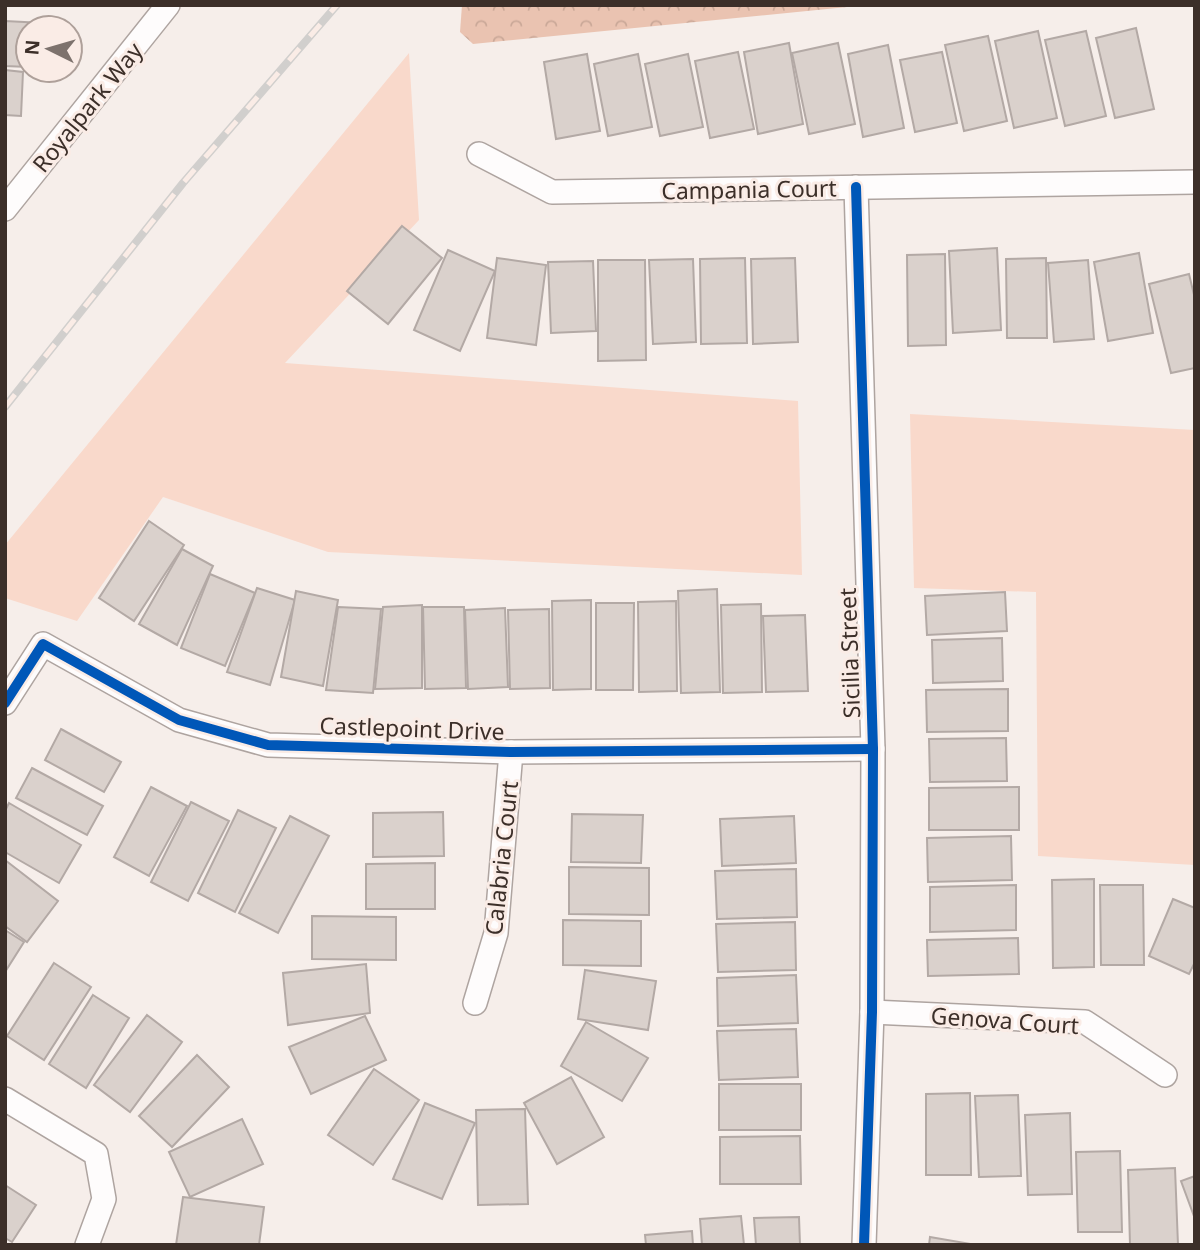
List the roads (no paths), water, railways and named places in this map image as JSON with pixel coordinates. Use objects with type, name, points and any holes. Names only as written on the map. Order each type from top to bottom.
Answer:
[{"type":"street","name":"Royalpark Way","points":[[5,209],[168,5]]},
{"type":"street","name":"Campania Court","points":[[480,154],[552,192],[1195,182]]},
{"type":"street","name":"Sicilia Street","points":[[856,187],[873,749],[872,1012],[864,1245]]},
{"type":"street","name":"Castlepoint Drive","points":[[5,704],[43,644],[179,720],[268,745],[511,752],[873,749]]},
{"type":"street","name":"Calabria Court","points":[[475,1003],[496,933],[511,752]]},
{"type":"street","name":"Genova Court","points":[[872,1012],[1085,1022],[1165,1074]]},
{"type":"street","points":[[5,1099],[96,1153],[104,1199],[87,1245]]},
{"type":"railway","points":[[5,407],[183,183],[337,5]]}]
